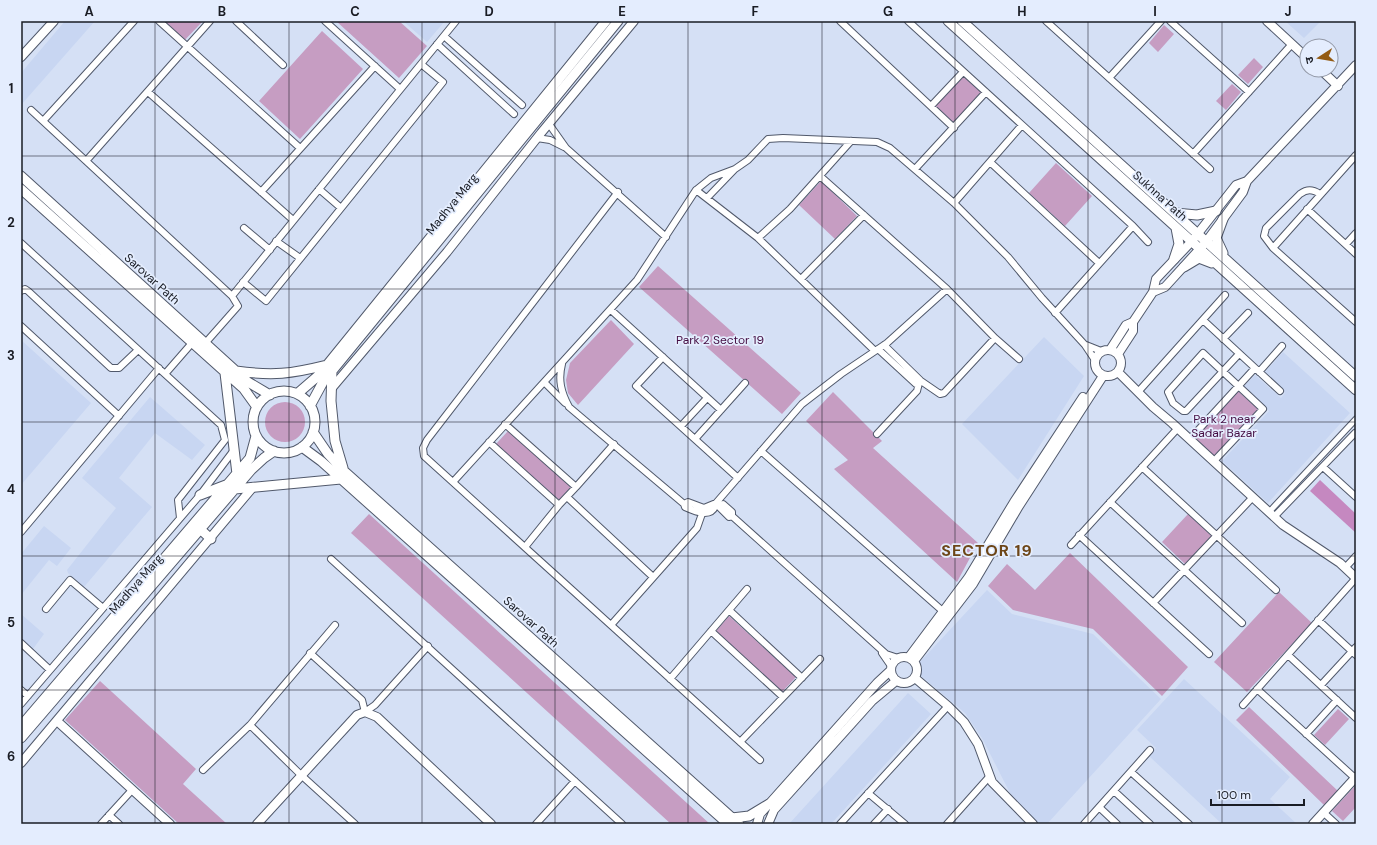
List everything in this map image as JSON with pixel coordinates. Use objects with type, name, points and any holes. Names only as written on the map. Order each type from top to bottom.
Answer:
[{"type":"main road","name":"Madhya Marg","points":[[310,406],[330,368],[606,21]]},
{"type":"main road","name":"Madhya Marg","points":[[297,394],[319,375],[330,368],[618,21]]},
{"type":"main road","name":"Sukhna Path","points":[[948,21],[1176,227],[1194,237]]},
{"type":"main road","name":"Sukhna Path","points":[[962,21],[1173,212],[1194,237],[1231,264],[1356,377]]},
{"type":"main road","name":"Sarovar Path","points":[[21,176],[248,382],[270,394]]},
{"type":"main road","name":"Sarovar Path","points":[[21,189],[244,389],[257,407]]},
{"type":"main road","points":[[1173,212],[1197,215],[1216,211]]},
{"type":"main road","points":[[1223,219],[1217,235],[1217,242],[1231,264]]},
{"type":"main road","points":[[1174,259],[1179,244],[1176,227]]},
{"type":"main road","name":"Sukhna Path","points":[[1203,245],[1222,268],[1356,390]]},
{"type":"main road","points":[[1184,267],[1199,258],[1222,268]]},
{"type":"main road","points":[[200,495],[231,487],[253,487],[343,475],[335,441],[330,368],[266,375],[236,371]]},
{"type":"main road","points":[[226,373],[237,474]]},
{"type":"main road","points":[[284,391],[297,394],[310,406],[315,418],[313,432],[302,447],[293,452],[274,452],[256,436],[253,420],[257,407],[270,394],[284,391]]},
{"type":"main road","name":"Sarovar Path","points":[[313,432],[343,475]]},
{"type":"main road","name":"Madhya Marg","points":[[21,738],[200,529],[231,487],[237,474],[250,458],[256,436]]},
{"type":"main road","name":"Sarovar Path","points":[[302,447],[343,475],[733,822]]},
{"type":"main road","name":"Madhya Marg","points":[[21,726],[231,487],[264,458],[274,452]]},
{"type":"main road","points":[[200,529],[211,539]]},
{"type":"main road","points":[[733,822],[749,816],[769,804]]},
{"type":"street","points":[[21,57],[54,21]]},
{"type":"street","points":[[159,21],[300,148]]},
{"type":"street","points":[[86,161],[210,21]]},
{"type":"street","points":[[236,21],[283,65]]},
{"type":"street","points":[[325,21],[400,90]]},
{"type":"street","points":[[232,296],[456,21]]},
{"type":"street","points":[[331,389],[447,252],[549,124],[634,21]]},
{"type":"street","points":[[840,21],[954,128]]},
{"type":"street","points":[[908,21],[1133,226],[1148,242]]},
{"type":"street","points":[[1046,21],[1210,169]]},
{"type":"street","points":[[1110,78],[1161,21]]},
{"type":"street","points":[[1170,21],[1249,92]]},
{"type":"street","points":[[1267,21],[1299,51]]},
{"type":"street","points":[[43,121],[130,22]]},
{"type":"street","points":[[444,36],[522,105]]},
{"type":"street","points":[[437,44],[514,114]]},
{"type":"street","points":[[1193,154],[1292,44]]},
{"type":"street","points":[[243,282],[266,301],[443,82],[421,64]]},
{"type":"street","points":[[1153,292],[1165,287],[1184,267],[1203,245],[1243,192],[1247,181],[1338,86],[1356,65]]},
{"type":"street","points":[[261,192],[375,66]]},
{"type":"street","points":[[931,106],[963,72]]},
{"type":"street","points":[[1329,78],[1338,86]]},
{"type":"street","points":[[148,92],[293,220]]},
{"type":"street","points":[[915,169],[986,92]]},
{"type":"street","points":[[31,110],[232,296],[238,306],[208,340]]},
{"type":"street","points":[[549,124],[566,148]]},
{"type":"street","points":[[954,203],[1022,126]]},
{"type":"street","points":[[538,138],[550,140],[566,148],[618,192],[666,237]]},
{"type":"street","points":[[707,198],[735,169],[748,160],[768,139],[782,138],[877,142],[890,148],[954,203],[1008,257],[1055,313],[1085,345],[1095,360],[1096,370],[1101,375],[1109,377],[1118,372],[1122,362],[1118,354],[1085,345]]},
{"type":"street","points":[[758,238],[790,209],[851,141]]},
{"type":"street","points":[[1273,248],[1356,155]]},
{"type":"street","points":[[990,162],[1099,263]]},
{"type":"street","points":[[453,482],[637,280],[696,190],[711,178],[735,169]]},
{"type":"street","points":[[820,176],[947,289],[994,338],[1019,358]]},
{"type":"street","points":[[1095,360],[1106,351],[1126,325],[1133,322],[1153,292],[1156,279],[1194,237],[1236,185],[1247,181]]},
{"type":"street","points":[[318,189],[341,208]]},
{"type":"street","points":[[696,190],[758,238],[876,350],[916,384],[920,382]]},
{"type":"street","points":[[1320,194],[1312,190],[1305,190],[1266,228],[1264,236],[1273,248],[1356,322]]},
{"type":"street","points":[[618,192],[427,440],[423,448],[424,456],[760,760]]},
{"type":"street","points":[[1307,209],[1356,254]]},
{"type":"street","points":[[801,279],[864,216]]},
{"type":"street","points":[[1055,313],[1133,226]]},
{"type":"street","points":[[244,228],[270,250]]},
{"type":"street","points":[[1346,244],[1356,233]]},
{"type":"street","points":[[276,241],[300,258]]},
{"type":"street","points":[[21,243],[221,425],[225,440],[178,500],[180,518]]},
{"type":"street","points":[[21,291],[25,289],[28,291],[111,368],[119,368],[138,350]]},
{"type":"street","points":[[544,382],[569,407],[684,504],[685,508],[710,512],[716,507],[738,478],[802,404],[884,345],[947,289]]},
{"type":"street","points":[[1138,392],[1225,295]]},
{"type":"street","points":[[611,310],[721,410]]},
{"type":"street","points":[[1351,317],[1356,312]]},
{"type":"street","points":[[1223,339],[1248,313]]},
{"type":"street","points":[[1203,320],[1280,391]]},
{"type":"street","points":[[1118,354],[1133,330],[1133,322]]},
{"type":"street","points":[[21,326],[119,416]]},
{"type":"street","points":[[884,345],[920,382],[940,394],[944,393],[994,338]]},
{"type":"street","points":[[166,374],[192,343]]},
{"type":"street","points":[[1190,439],[1238,386],[1282,346]]},
{"type":"street","points":[[1214,461],[1263,409],[1223,372],[1203,353],[1168,392],[1168,396],[1183,411],[1186,411],[1223,372],[1239,354]]},
{"type":"street","points":[[664,357],[636,386],[738,478]]},
{"type":"street","points":[[562,362],[559,375],[560,385],[569,407]]},
{"type":"street","points":[[21,532],[159,368]]},
{"type":"street","points":[[1118,372],[1283,525],[1345,568],[1356,578],[1243,705]]},
{"type":"street","points":[[911,659],[946,614],[1017,496],[1101,375]]},
{"type":"street","points":[[877,434],[917,391],[920,382]]},
{"type":"street","points":[[695,439],[745,383]]},
{"type":"street","points":[[681,426],[707,398]]},
{"type":"street","points":[[1272,514],[1356,419]]},
{"type":"street","points":[[505,424],[576,487]]},
{"type":"street","points":[[1071,545],[1178,428]]},
{"type":"street","points":[[1272,514],[1323,467],[1355,433],[1356,434]]},
{"type":"street","points":[[489,442],[559,506]]},
{"type":"street","points":[[525,547],[614,444]]},
{"type":"street","points":[[21,704],[200,495],[234,450]]},
{"type":"street","points":[[761,451],[946,614]]},
{"type":"street","points":[[1142,467],[1276,590]]},
{"type":"street","points":[[1323,467],[1356,497]]},
{"type":"street","points":[[21,763],[211,539],[253,487]]},
{"type":"street","points":[[567,497],[653,576]]},
{"type":"street","points":[[1154,603],[1253,497]]},
{"type":"street","points":[[1110,502],[1242,623]]},
{"type":"street","points":[[718,503],[720,508],[728,516],[732,516],[877,647],[886,654],[898,658],[911,659]]},
{"type":"street","points":[[611,625],[697,528],[704,511]]},
{"type":"street","points":[[1080,535],[1209,654]]},
{"type":"street","points":[[1345,568],[1356,556]]},
{"type":"street","points":[[331,559],[622,824]]},
{"type":"street","points":[[46,609],[70,580],[103,608]]},
{"type":"street","points":[[670,679],[747,590]]},
{"type":"street","points":[[729,610],[802,678]]},
{"type":"street","points":[[1318,620],[1355,651],[1321,685]]},
{"type":"street","points":[[203,770],[250,725],[335,625]]},
{"type":"street","points":[[711,631],[784,697]]},
{"type":"street","points":[[21,642],[50,670]]},
{"type":"street","points":[[257,824],[357,715],[365,712],[375,705],[428,646]]},
{"type":"street","points":[[877,647],[891,668],[896,681]]},
{"type":"street","points":[[310,653],[362,700],[365,712]]},
{"type":"street","points":[[1288,655],[1356,718]]},
{"type":"street","points":[[768,824],[774,810],[790,787],[869,699],[898,658]]},
{"type":"street","points":[[740,742],[820,659]]},
{"type":"street","points":[[869,699],[896,681],[905,683],[915,678],[918,670],[911,659]]},
{"type":"street","points":[[915,678],[948,706],[964,722],[978,744],[989,777],[1015,808],[1033,824]]},
{"type":"street","points":[[21,690],[28,696]]},
{"type":"street","points":[[1257,690],[1356,778],[1313,824]]},
{"type":"street","points":[[1306,734],[1336,700]]},
{"type":"street","points":[[840,824],[948,706]]},
{"type":"street","points":[[365,712],[377,717],[491,824]]},
{"type":"street","points":[[56,721],[170,824]]},
{"type":"street","points":[[250,725],[301,776],[354,824]]},
{"type":"street","points":[[1084,824],[1150,750]]},
{"type":"street","points":[[1131,772],[1189,824]]},
{"type":"street","points":[[947,824],[989,777]]},
{"type":"street","points":[[536,824],[575,781]]},
{"type":"street","points":[[757,824],[760,814],[769,804],[790,787]]},
{"type":"street","points":[[102,824],[132,790]]},
{"type":"street","points":[[1114,791],[1150,824]]},
{"type":"street","points":[[868,793],[905,824]]},
{"type":"street","points":[[1099,807],[1117,824]]},
{"type":"street","points":[[874,824],[888,809]]},
{"type":"street","points":[[1324,812],[1336,824]]},
{"type":"street","points":[[110,815],[119,824]]},
{"type":"shaded area","points":[[65,21],[95,21],[21,105],[21,73]]},
{"type":"shaded area","points":[[403,21],[445,21],[427,42]]},
{"type":"shaded area","points":[[1285,21],[1321,21],[1304,38]]},
{"type":"shaded area","points":[[1044,337],[1084,376],[1018,480],[962,424]]},
{"type":"shaded area","points":[[21,340],[91,403],[21,485]]},
{"type":"shaded area","points":[[1283,352],[1350,413],[1268,503],[1222,461],[1269,411],[1244,386],[1255,375],[1281,398],[1285,393],[1265,372]]},
{"type":"shaded area","points":[[150,397],[205,445],[192,460],[155,433],[119,478],[152,507],[84,587],[68,573],[67,570],[116,508],[82,478]]},
{"type":"shaded area","points":[[1320,480],[1356,514],[1356,533],[1310,491]]},
{"type":"shaded area","points":[[44,526],[71,548],[57,566],[49,560],[21,595],[21,554]]},
{"type":"shaded area","points":[[987,590],[1012,614],[1093,634],[1161,699],[1047,824],[1037,824],[1010,793],[982,738],[965,713],[920,675],[919,663]]},
{"type":"shaded area","points":[[21,614],[44,634],[30,653],[21,645]]},
{"type":"shaded area","points":[[1184,679],[1290,777],[1270,799],[1297,824],[1222,824],[1149,756],[1156,748],[1137,730]]},
{"type":"shaded area","points":[[908,693],[931,714],[831,824],[789,824]]},
{"type":"green space","points":[[159,21],[203,21],[182,43]]},
{"type":"green space","points":[[336,21],[399,21],[427,46],[399,78]]},
{"type":"green space","points":[[1164,25],[1174,34],[1158,52],[1149,43]]},
{"type":"green space","points":[[322,31],[363,69],[300,139],[259,101]]},
{"type":"green space","points":[[1254,58],[1263,67],[1248,84],[1238,75]]},
{"type":"green space","points":[[964,75],[983,93],[954,123],[935,106]]},
{"type":"green space","points":[[1232,84],[1241,92],[1226,110],[1216,101]]},
{"type":"green space","points":[[1056,163],[1092,196],[1065,226],[1029,193]]},
{"type":"green space","points":[[821,181],[857,216],[835,239],[799,205]]},
{"type":"green space","name":"Park 2 Sector 19","points":[[658,266],[801,393],[782,414],[639,287]]},
{"type":"green space","points":[[611,320],[634,344],[578,405],[568,393],[566,380],[570,363]]},
{"type":"green space","name":"Park 2 near Sadar Bazar","points":[[1238,391],[1258,409],[1214,457],[1194,439]]},
{"type":"green space","points":[[833,392],[882,441],[873,448],[978,543],[957,582],[834,469],[848,460],[806,421]]},
{"type":"green space","points":[[289,402],[296,405],[302,411],[305,422],[304,430],[296,439],[289,442],[281,442],[274,439],[266,430],[265,418],[268,411],[277,403]]},
{"type":"green space","points":[[508,431],[571,487],[559,500],[496,444]]},
{"type":"green space","points":[[369,514],[710,824],[671,824],[351,533]]},
{"type":"green space","points":[[1188,514],[1212,536],[1185,564],[1162,542]]},
{"type":"green space","points":[[1070,553],[1188,667],[1162,696],[1093,629],[1013,610],[988,586],[1007,564],[1035,590]]},
{"type":"green space","points":[[1279,592],[1312,623],[1247,692],[1214,662]]},
{"type":"green space","points":[[729,616],[796,677],[782,692],[715,632]]},
{"type":"green space","points":[[100,681],[196,769],[183,784],[227,824],[179,824],[65,720]]},
{"type":"green space","points":[[1249,707],[1338,791],[1324,805],[1236,720]]},
{"type":"green space","points":[[1338,709],[1349,719],[1325,745],[1314,735]]},
{"type":"green space","points":[[1356,785],[1356,807],[1343,821],[1332,811]]},
{"type":"district","name":"SECTOR 19","points":[[987,550]]}]
